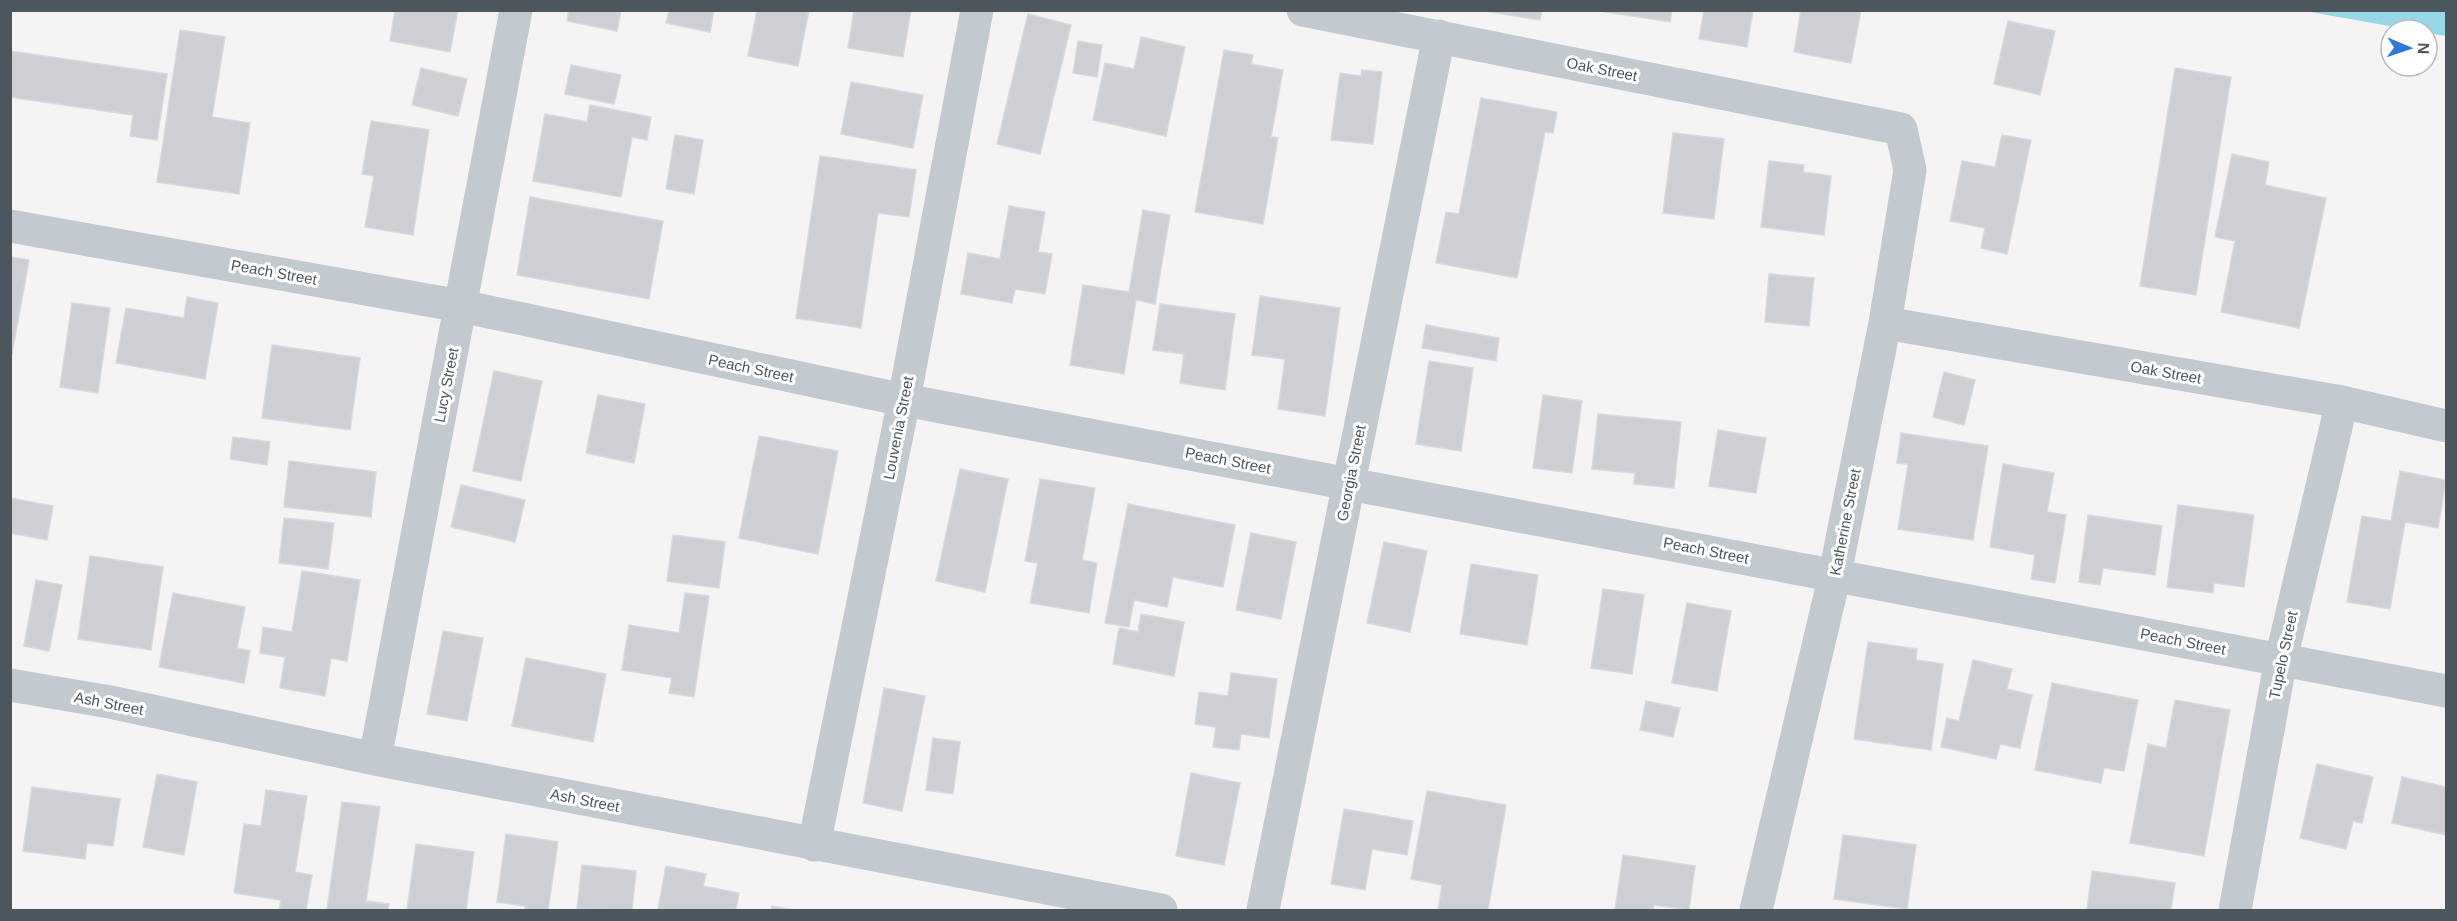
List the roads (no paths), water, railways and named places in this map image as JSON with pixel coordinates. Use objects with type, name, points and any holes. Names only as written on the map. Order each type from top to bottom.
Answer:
[{"type":"street","name":"Lucy Street","points":[[375,759],[516,10]]},
{"type":"street","name":"Louvenia Street","points":[[814,845],[904,400],[977,10]]},
{"type":"street","name":"Oak Street","points":[[1303,10],[1901,129]]},
{"type":"street","name":"Georgia Street","points":[[1263,910],[1439,36]]},
{"type":"street","name":"Katherine Street","points":[[1756,910],[1835,574],[1885,323],[1910,170],[1901,129]]},
{"type":"street","name":"Peach Street","points":[[10,226],[461,306],[904,400],[1349,482],[2446,691]]},
{"type":"street","name":"Oak Street","points":[[1885,323],[2342,402],[2446,426]]},
{"type":"street","name":"Tupelo Street","points":[[2235,910],[2281,659],[2342,402]]},
{"type":"street","name":"Ash Street","points":[[10,685],[110,702],[375,759],[814,845],[1161,910]]},
{"type":"water","points":[[2305,11],[2446,11],[2446,36],[2439,35],[2439,18],[2379,18],[2379,24]]}]
